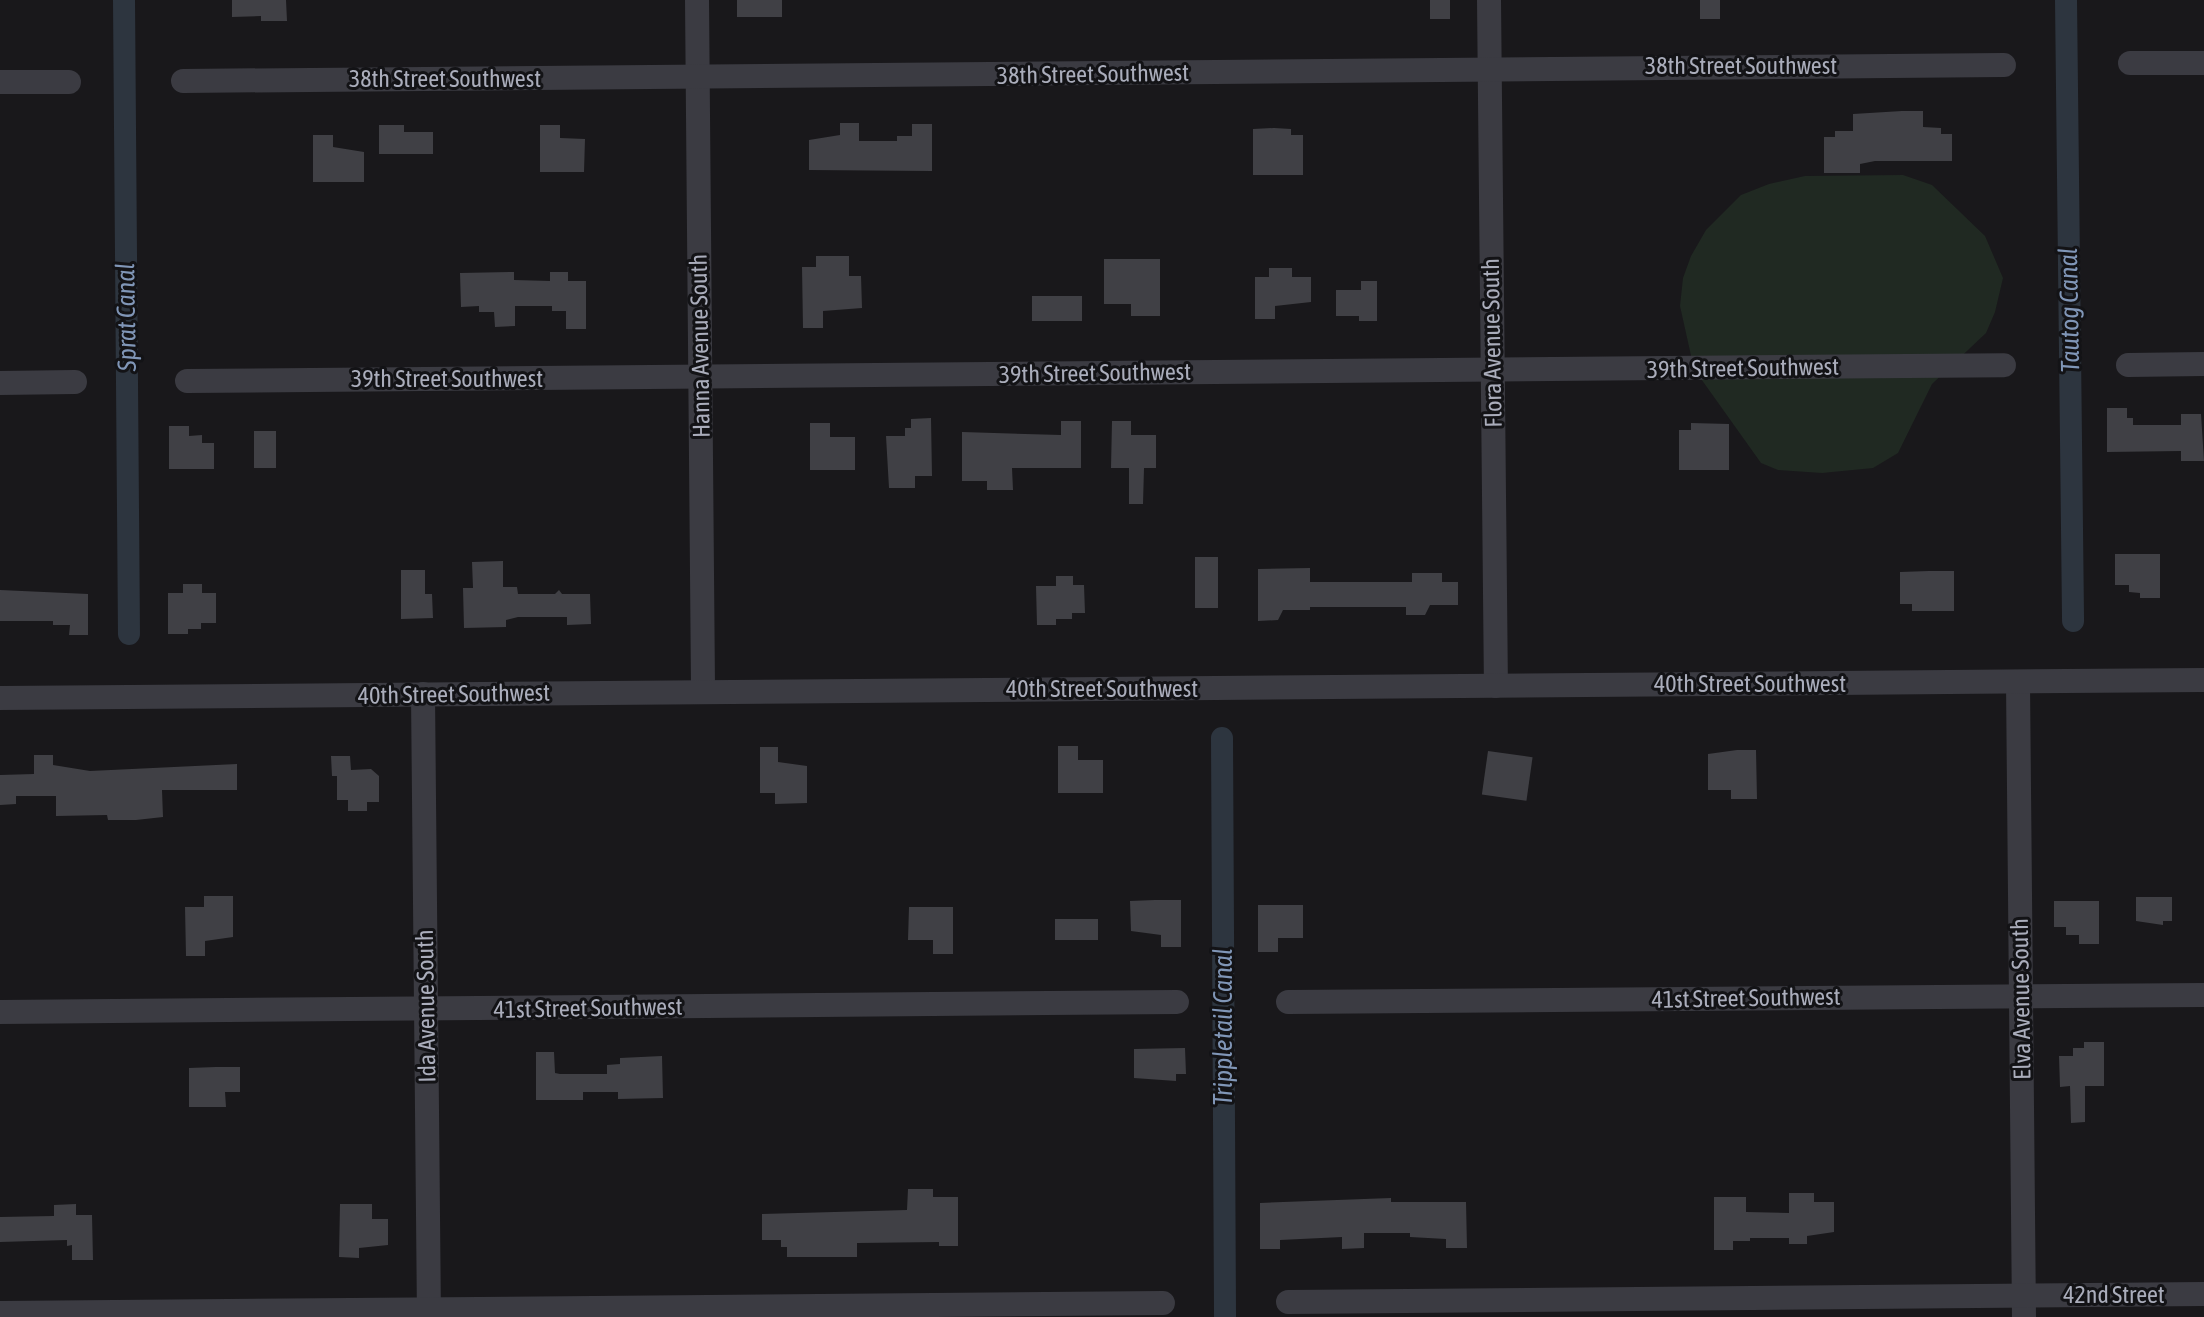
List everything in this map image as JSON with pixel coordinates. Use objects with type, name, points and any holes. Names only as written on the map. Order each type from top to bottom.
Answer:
[{"type":"street","name":"Hanna Avenue South","points":[[697,0],[703,691]]},
{"type":"street","name":"Flora Avenue South","points":[[1489,0],[1496,686]]},
{"type":"street","points":[[2130,63],[2204,63]]},
{"type":"street","name":"38th Street Southwest","points":[[183,81],[2004,65]]},
{"type":"street","points":[[0,82],[69,82]]},
{"type":"street","points":[[2128,365],[2204,364]]},
{"type":"street","name":"39th Street Southwest","points":[[187,381],[2004,365]]},
{"type":"street","points":[[0,383],[75,382]]},
{"type":"street","name":"40th Street Southwest","points":[[0,698],[2204,680]]},
{"type":"street","name":"Elva Avenue South","points":[[2018,682],[2024,1306]]},
{"type":"street","name":"Ida Avenue South","points":[[423,694],[429,1313]]},
{"type":"street","name":"41st Street Southwest","points":[[1288,1002],[2204,995]]},
{"type":"street","name":"41st Street Southwest","points":[[0,1012],[1177,1002]]},
{"type":"street","name":"42nd Street","points":[[1288,1302],[2024,1306],[2204,1294]]},
{"type":"street","points":[[0,1313],[429,1313],[1163,1303]]},
{"type":"shaded area","points":[[1903,175],[1932,185],[1985,236],[2003,278],[1986,333],[1932,384],[1898,453],[1873,468],[1822,473],[1778,470],[1761,463],[1694,369],[1680,306],[1683,278],[1691,256],[1706,230],[1741,195],[1769,184],[1805,176]]},
{"type":"building","points":[[232,0],[286,0],[287,21],[261,21],[261,16],[232,17]]},
{"type":"building","points":[[737,0],[782,0],[782,17],[737,17]]},
{"type":"building","points":[[1430,0],[1450,0],[1450,19],[1430,19]]},
{"type":"building","points":[[1700,0],[1720,0],[1720,19],[1700,19]]},
{"type":"building","points":[[1923,111],[1923,127],[1941,128],[1941,134],[1952,134],[1952,161],[1875,161],[1860,164],[1860,173],[1824,173],[1824,137],[1835,137],[1835,131],[1853,131],[1853,114]]},
{"type":"building","points":[[840,123],[859,123],[859,141],[897,141],[897,136],[912,136],[912,124],[932,124],[932,171],[809,170],[809,140],[840,135]]},
{"type":"building","points":[[379,125],[404,125],[404,132],[433,132],[433,154],[379,154]]},
{"type":"building","points":[[540,125],[560,125],[560,138],[585,139],[584,172],[540,172]]},
{"type":"building","points":[[1253,129],[1291,129],[1291,135],[1303,135],[1303,175],[1253,175]]},
{"type":"building","points":[[313,135],[333,135],[333,147],[364,152],[364,182],[313,182]]},
{"type":"building","points":[[816,256],[849,256],[849,276],[861,276],[862,308],[823,311],[823,328],[803,328],[802,267],[816,267]]},
{"type":"building","points":[[1104,259],[1160,259],[1160,316],[1131,316],[1131,304],[1104,304]]},
{"type":"building","points":[[1269,268],[1292,268],[1292,277],[1311,277],[1311,302],[1275,306],[1275,319],[1255,319],[1255,277],[1269,277]]},
{"type":"building","points":[[514,272],[514,280],[550,281],[550,272],[568,272],[568,281],[586,281],[586,329],[566,329],[566,311],[552,311],[552,306],[515,306],[515,326],[495,327],[494,312],[479,312],[479,306],[461,307],[460,273]]},
{"type":"building","points":[[1361,281],[1377,281],[1377,321],[1359,321],[1359,316],[1336,316],[1336,290],[1361,290]]},
{"type":"building","points":[[1032,296],[1082,296],[1082,321],[1032,321]]},
{"type":"building","points":[[2107,408],[2127,408],[2127,418],[2133,418],[2133,425],[2181,425],[2181,414],[2201,414],[2204,461],[2181,461],[2181,451],[2107,452]]},
{"type":"building","points":[[931,418],[932,476],[915,476],[915,488],[889,488],[886,436],[905,436],[905,428],[911,428],[911,419]]},
{"type":"building","points":[[1061,421],[1081,421],[1081,468],[1012,468],[1013,490],[987,490],[987,481],[962,481],[962,432],[1061,435]]},
{"type":"building","points":[[1112,421],[1131,421],[1131,435],[1156,435],[1156,468],[1144,468],[1143,504],[1129,504],[1129,468],[1111,468]]},
{"type":"building","points":[[810,423],[830,423],[830,437],[855,437],[855,470],[810,470]]},
{"type":"building","points":[[1691,423],[1729,424],[1729,470],[1679,470],[1679,430],[1691,430]]},
{"type":"building","points":[[169,426],[189,426],[189,436],[202,435],[202,443],[214,443],[214,469],[169,469]]},
{"type":"building","points":[[254,431],[276,431],[276,468],[254,468]]},
{"type":"building","points":[[2115,554],[2160,554],[2160,598],[2140,598],[2140,593],[2129,592],[2129,585],[2115,585]]},
{"type":"building","points":[[1195,557],[1218,557],[1218,608],[1195,608]]},
{"type":"building","points":[[503,561],[503,587],[517,587],[518,594],[555,594],[559,590],[562,594],[590,594],[591,624],[567,625],[567,617],[518,617],[506,620],[506,627],[464,628],[463,588],[473,588],[472,562]]},
{"type":"building","points":[[1310,568],[1310,582],[1412,582],[1412,573],[1442,573],[1442,582],[1458,582],[1458,605],[1430,605],[1425,615],[1406,615],[1406,607],[1310,607],[1310,610],[1283,610],[1278,620],[1258,621],[1258,569]]},
{"type":"building","points":[[401,570],[425,570],[425,594],[432,594],[433,618],[401,619]]},
{"type":"building","points":[[1954,571],[1954,611],[1912,611],[1912,604],[1900,604],[1900,572]]},
{"type":"building","points":[[1056,576],[1073,576],[1073,585],[1084,585],[1085,613],[1072,613],[1072,619],[1056,619],[1056,625],[1037,625],[1036,586],[1056,586]]},
{"type":"building","points":[[183,584],[202,584],[202,593],[216,593],[216,623],[201,623],[201,629],[188,629],[188,634],[168,634],[168,593],[183,593]]},
{"type":"building","points":[[0,590],[88,594],[88,635],[69,635],[70,625],[53,625],[53,621],[0,621]]},
{"type":"building","points":[[1058,746],[1078,746],[1078,760],[1103,760],[1103,793],[1058,793]]},
{"type":"building","points":[[760,747],[778,747],[778,762],[807,766],[807,803],[775,804],[775,793],[760,793]]},
{"type":"building","points":[[1756,750],[1757,799],[1731,799],[1731,790],[1708,790],[1708,754]]},
{"type":"building","points":[[1488,751],[1533,757],[1526,801],[1482,795]]},
{"type":"building","points":[[34,755],[53,755],[53,765],[90,771],[237,764],[237,790],[162,790],[163,817],[136,820],[108,820],[107,815],[56,816],[56,796],[16,796],[16,804],[0,805],[0,775],[34,774]]},
{"type":"building","points":[[331,756],[350,756],[351,770],[371,769],[379,776],[379,802],[367,802],[367,811],[348,811],[348,800],[337,800],[337,776],[332,776]]},
{"type":"building","points":[[204,896],[233,896],[233,937],[205,941],[205,956],[186,956],[185,907],[204,907]]},
{"type":"building","points":[[2136,897],[2172,897],[2172,921],[2163,921],[2163,925],[2136,921]]},
{"type":"building","points":[[1181,900],[1181,947],[1161,947],[1161,935],[1131,931],[1130,901]]},
{"type":"building","points":[[2054,901],[2099,901],[2099,944],[2079,944],[2079,935],[2066,935],[2066,927],[2054,927]]},
{"type":"building","points":[[1258,905],[1303,905],[1303,938],[1278,938],[1278,952],[1258,952]]},
{"type":"building","points":[[909,907],[953,907],[953,954],[933,954],[933,940],[908,940]]},
{"type":"building","points":[[1055,919],[1098,919],[1098,940],[1055,940]]},
{"type":"building","points":[[2084,1042],[2104,1042],[2104,1086],[2085,1086],[2085,1122],[2071,1123],[2070,1086],[2060,1087],[2059,1056],[2073,1056],[2073,1048],[2084,1048]]},
{"type":"building","points":[[1185,1048],[1186,1074],[1176,1074],[1176,1081],[1134,1078],[1134,1049]]},
{"type":"building","points":[[536,1052],[554,1052],[555,1073],[560,1074],[607,1074],[607,1065],[620,1064],[620,1058],[662,1056],[663,1098],[618,1099],[618,1092],[583,1092],[583,1100],[536,1100]]},
{"type":"building","points":[[240,1067],[240,1092],[225,1092],[226,1107],[189,1107],[189,1068]]},
{"type":"building","points":[[908,1189],[933,1189],[933,1197],[958,1197],[958,1246],[939,1246],[939,1242],[857,1243],[857,1257],[787,1257],[787,1247],[781,1247],[781,1240],[762,1240],[762,1214],[907,1210]]},
{"type":"building","points":[[1789,1193],[1814,1193],[1814,1202],[1834,1202],[1834,1232],[1807,1236],[1807,1244],[1789,1244],[1789,1238],[1750,1238],[1750,1241],[1733,1241],[1733,1250],[1714,1250],[1714,1197],[1746,1197],[1746,1212],[1789,1213]]},
{"type":"building","points":[[1391,1198],[1391,1202],[1466,1202],[1467,1248],[1446,1248],[1446,1239],[1410,1237],[1410,1233],[1364,1233],[1364,1248],[1342,1249],[1342,1237],[1280,1240],[1280,1249],[1260,1249],[1260,1203]]},
{"type":"building","points":[[76,1204],[76,1215],[92,1215],[93,1260],[72,1260],[72,1245],[67,1246],[67,1240],[0,1242],[0,1217],[54,1216],[54,1205]]},
{"type":"building","points":[[340,1204],[372,1204],[372,1219],[388,1219],[388,1245],[359,1248],[359,1258],[339,1257]]},
{"type":"waterway","name":"Sprat Canal","points":[[124,0],[129,634]]},
{"type":"waterway","name":"Tautog Canal","points":[[2066,0],[2073,621]]},
{"type":"waterway","name":"Trippletail Canal","points":[[1222,738],[1225,1317]]}]
